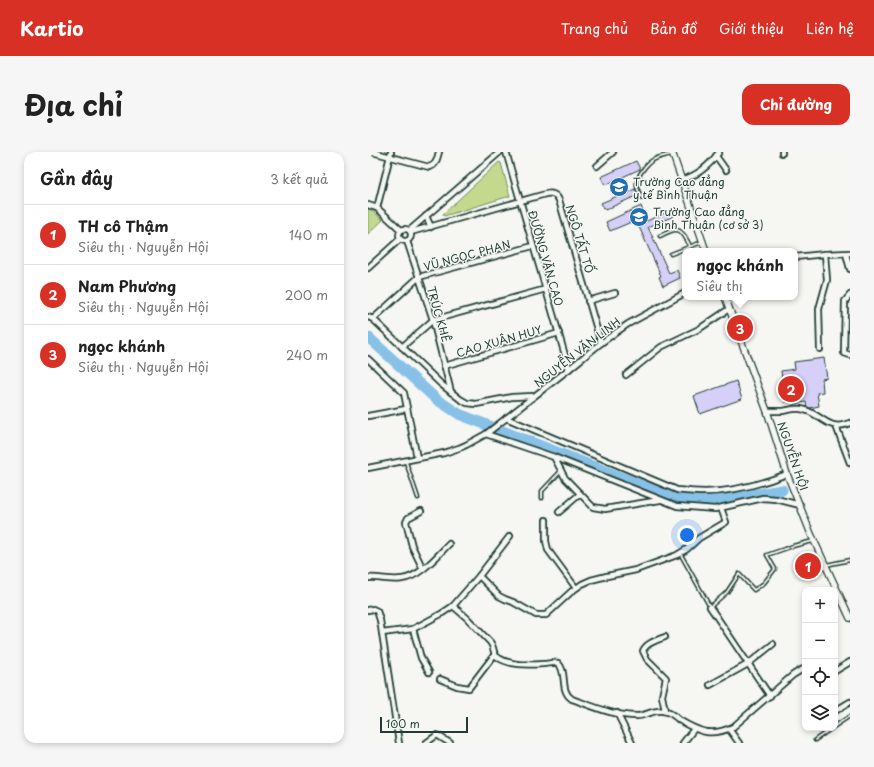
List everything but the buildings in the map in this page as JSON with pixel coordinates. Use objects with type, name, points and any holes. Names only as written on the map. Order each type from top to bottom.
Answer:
[{"type":"street","points":[[372,152],[390,154],[429,167],[436,162],[439,152]]},
{"type":"street","points":[[400,239],[407,241],[410,238],[410,231],[500,152]]},
{"type":"street","name":"ĐƯỜNG VĂN CAO","points":[[506,152],[569,369]]},
{"type":"street","points":[[597,166],[613,152]]},
{"type":"street","points":[[672,153],[705,248]]},
{"type":"street","points":[[377,208],[390,154]]},
{"type":"street","points":[[681,180],[700,171],[717,154],[726,170]]},
{"type":"street","name":"NGÔ TẤT TỐ","points":[[410,231],[431,227],[551,193],[558,197],[601,342]]},
{"type":"street","points":[[368,205],[377,208],[401,230]]},
{"type":"street","points":[[426,216],[431,227]]},
{"type":"street","points":[[401,230],[405,228],[410,231]]},
{"type":"street","points":[[400,239],[399,234],[401,230]]},
{"type":"street","points":[[368,268],[400,239]]},
{"type":"street","name":"TRÚC KHÊ","points":[[407,241],[433,320],[451,392]]},
{"type":"street","name":"VŨ NGỌC PHAN","points":[[370,318],[419,278],[533,246]]},
{"type":"street","points":[[820,350],[819,309],[827,280],[825,254]]},
{"type":"street","points":[[798,257],[825,254],[848,254],[850,269]]},
{"type":"street","points":[[402,347],[433,320],[546,289]]},
{"type":"street","points":[[588,300],[615,293]]},
{"type":"street","name":"NGUYỄN VĂN LINH","points":[[486,434],[601,342],[628,324],[682,295]]},
{"type":"street","points":[[850,295],[845,301],[844,353],[850,355]]},
{"type":"street","name":"NGUYỄN HỘI","points":[[725,300],[767,411],[787,474],[814,541],[850,618]]},
{"type":"street","points":[[626,375],[661,347],[699,329],[729,309]]},
{"type":"street","points":[[370,318],[451,392],[467,403],[476,404],[512,397],[534,396]]},
{"type":"street","name":"CAO XUÂN HUY","points":[[444,366],[559,333]]},
{"type":"street","points":[[368,359],[404,392],[406,409],[417,458]]},
{"type":"street","points":[[368,366],[374,365]]},
{"type":"street","points":[[368,416],[406,409]]},
{"type":"street","points":[[767,411],[803,409],[809,411],[828,424],[836,426],[850,423]]},
{"type":"street","points":[[506,418],[677,490],[704,492],[728,490],[765,482],[787,474]]},
{"type":"street","points":[[836,426],[850,464]]},
{"type":"street","points":[[368,468],[459,448],[486,434],[554,457],[677,506],[704,509],[721,508],[763,498],[776,499],[800,505]]},
{"type":"street","points":[[554,457],[565,478],[589,504],[598,508],[661,500]]},
{"type":"street","points":[[559,512],[580,494]]},
{"type":"street","points":[[479,576],[499,596],[536,615],[546,615],[576,588],[591,580],[650,566],[687,549],[699,538],[726,522],[721,508]]},
{"type":"street","points":[[421,511],[408,518],[406,522],[412,546],[423,568]]},
{"type":"street","points":[[546,520],[546,541],[548,550],[576,588]]},
{"type":"street","points":[[382,633],[413,630],[453,606],[479,576],[510,536]]},
{"type":"street","points":[[368,578],[402,579],[433,561],[449,544]]},
{"type":"street","points":[[453,606],[493,645],[495,654],[507,661],[519,664],[558,663],[562,668],[566,693],[569,698],[609,712],[638,716],[656,711],[665,711],[694,729],[706,732],[724,731],[733,727],[793,675],[802,670]]},
{"type":"street","points":[[710,607],[770,696]]},
{"type":"street","points":[[368,610],[373,609],[377,611],[382,633],[399,743]]},
{"type":"street","points":[[413,630],[416,645],[429,672]]},
{"type":"street","points":[[665,637],[653,642],[644,648],[643,651],[647,658],[666,678],[662,696],[665,711]]},
{"type":"street","points":[[710,685],[748,664],[773,644]]},
{"type":"street","points":[[440,679],[457,686],[469,688],[495,654]]},
{"type":"street","points":[[838,669],[850,662]]},
{"type":"street","points":[[838,708],[850,702]]},
{"type":"street","points":[[616,713],[632,743]]},
{"type":"street","points":[[683,743],[694,729]]},
{"type":"street","points":[[729,729],[739,743]]},
{"type":"street","points":[[426,743],[438,735],[450,743]]},
{"type":"lane","points":[[642,198],[636,182],[640,174],[653,160],[672,153]]},
{"type":"lane","points":[[660,236],[671,230],[680,230],[690,246]]},
{"type":"lane","points":[[685,248],[703,242]]},
{"type":"lane","points":[[671,254],[682,249]]},
{"type":"lane","points":[[406,460],[418,498]]},
{"type":"lane","points":[[542,498],[542,491],[562,470]]},
{"type":"lane","points":[[680,553],[710,607],[727,592],[739,574],[754,590],[764,583],[775,569],[767,555],[793,546],[814,541]]},
{"type":"lane","points":[[825,565],[850,560]]},
{"type":"lane","points":[[838,724],[850,716]]},
{"type":"lane","points":[[815,740],[828,731]]},
{"type":"green space","points":[[499,162],[501,163],[510,196],[444,216],[443,214]]},
{"type":"green space","points":[[368,207],[383,220],[368,234]]},
{"type":"waterway","points":[[368,337],[436,399],[459,414],[649,488],[683,499],[697,501],[719,500],[782,490]]},
{"type":"place","name":"Trường Cao đẳng y tế Bình Thuận","points":[[619,187]]},
{"type":"place","name":"Trường Cao đẳng Bình Thuận (cơ sở 3)","points":[[639,217]]},
{"type":"place","name":"ngọc khánh","points":[[740,328]]},
{"type":"place","name":"Nam Phương","points":[[791,389]]},
{"type":"place","name":"TH cô Thậm","points":[[808,566]]}]
